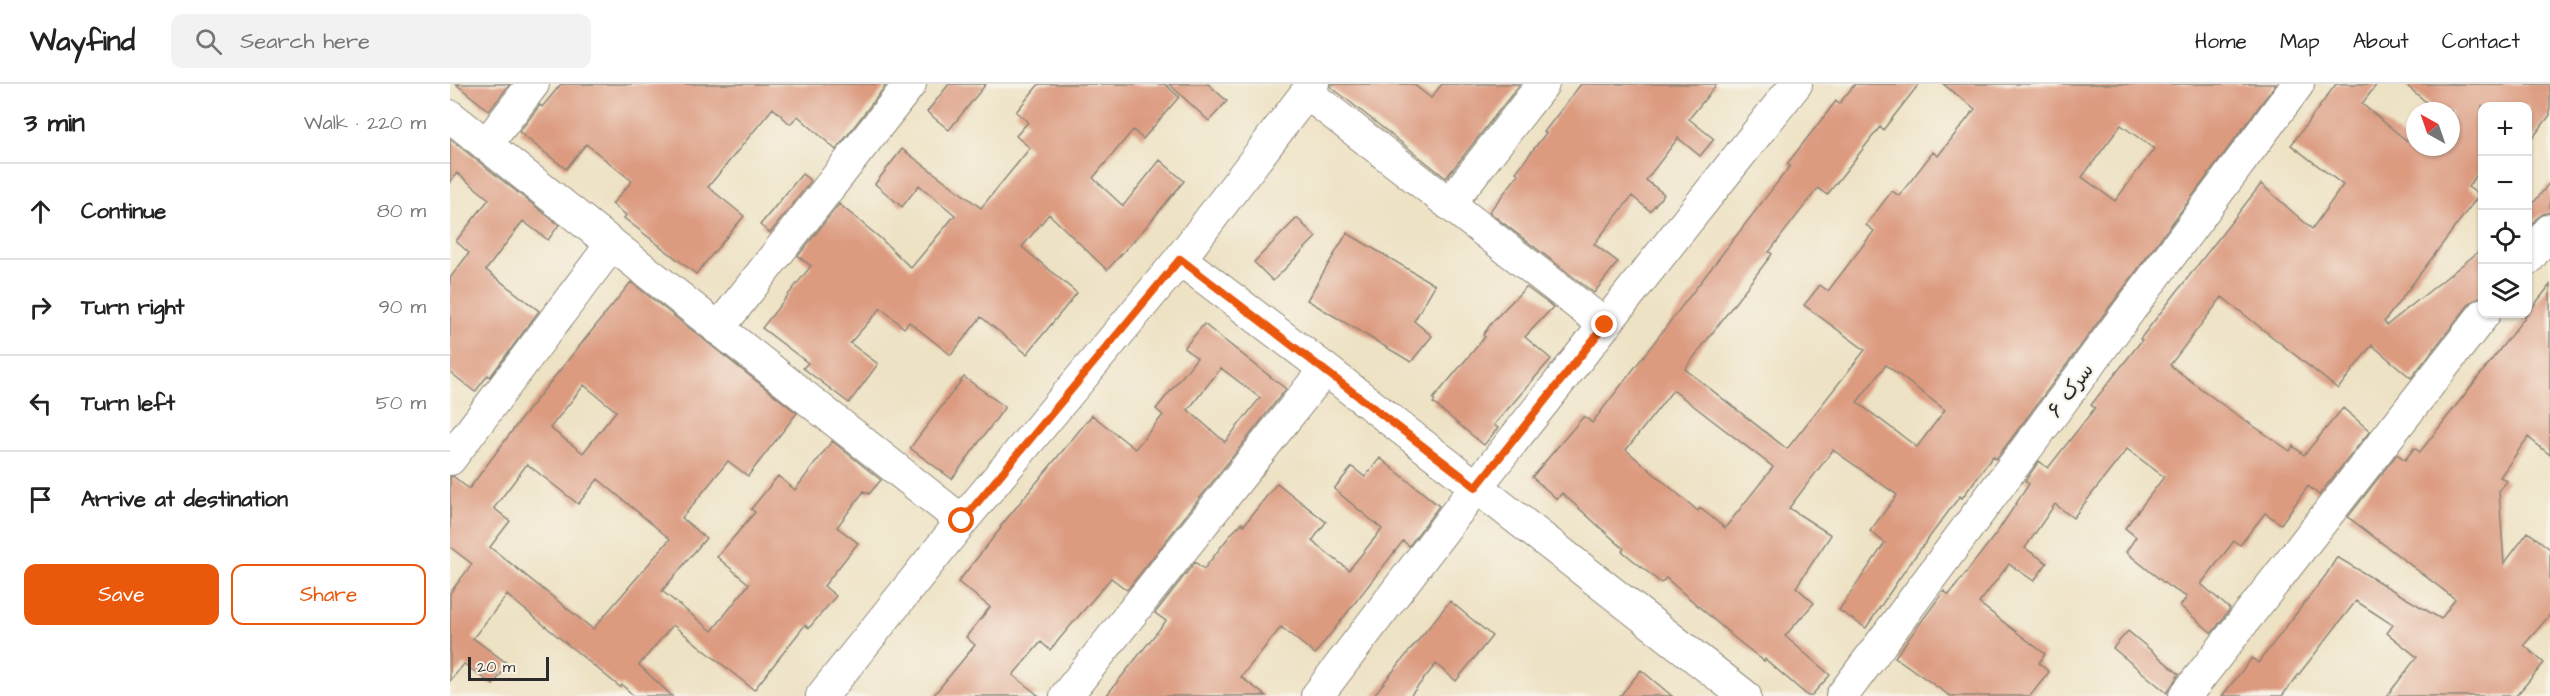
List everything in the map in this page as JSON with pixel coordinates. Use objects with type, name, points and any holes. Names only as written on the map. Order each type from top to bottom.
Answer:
[{"type":"street","points":[[486,145],[534,84]]},
{"type":"street","points":[[718,329],[910,84]]},
{"type":"street","points":[[1449,204],[1544,84]]},
{"type":"street","points":[[1317,696],[1476,487],[1796,84]]},
{"type":"street","name":"سرک ۶","points":[[1842,696],[2298,84]]},
{"type":"street","points":[[822,696],[962,521],[1180,259],[1310,88],[1449,204],[1605,325]]},
{"type":"street","points":[[450,116],[962,521]]},
{"type":"street","points":[[2532,253],[2550,230]]},
{"type":"street","points":[[450,459],[612,244]]},
{"type":"street","points":[[1180,259],[1745,696]]},
{"type":"street","points":[[2185,696],[2481,318]]},
{"type":"street","points":[[1066,696],[1325,369]]},
{"type":"building","points":[[456,84],[510,84],[489,111]]},
{"type":"building","points":[[561,84],[887,84],[836,150],[798,116],[790,124],[773,108],[708,187],[744,216],[696,274],[624,218],[626,215],[612,204],[632,181],[586,144],[566,169],[519,132],[540,105],[542,107]]},
{"type":"building","points":[[949,84],[986,84],[949,130],[927,112]]},
{"type":"building","points":[[1039,84],[1165,84],[1179,97],[1143,139],[1133,130],[1093,178],[1123,206],[1160,160],[1184,181],[1107,270],[1049,214],[1022,247],[1077,293],[1027,354],[981,317],[951,355],[909,322],[904,328],[881,308],[850,343],[878,364],[849,403],[803,368],[808,363],[762,328],[811,266],[798,256],[839,204],[879,237],[911,268],[955,215],[919,185],[902,207],[875,184],[902,149],[981,208],[1030,148],[1016,136],[1028,122],[1016,112]]},
{"type":"building","points":[[1169,84],[1208,84],[1227,101],[1209,121]]},
{"type":"building","points":[[1331,84],[1413,84],[1431,98],[1442,84],[1520,84],[1446,178],[1331,87]]},
{"type":"building","points":[[1581,84],[1717,84],[1689,119],[1714,139],[1700,156],[1678,138],[1646,180],[1664,194],[1650,211],[1632,196],[1594,244],[1618,262],[1594,293],[1489,212],[1519,174],[1516,172]]},
{"type":"building","points":[[1855,84],[1919,84],[1883,130],[1880,127],[1827,195],[1818,188],[1769,252],[1772,254],[1685,369],[1787,449],[1865,350],[1804,305],[1820,285],[1828,291],[1874,231],[1866,225],[1892,191],[1899,196],[1933,152],[1938,156],[1975,109],[1943,84],[2276,84],[1996,459],[1993,456],[1962,498],[1960,496],[1905,570],[1866,628],[1839,610],[1885,543],[1870,531],[1897,495],[1833,450],[1789,508],[1831,535],[1796,587],[1814,603],[1785,636],[1830,675],[1811,696],[1808,696],[1765,659],[1764,661],[1736,639],[1666,578],[1661,583],[1622,551],[1624,549],[1562,493],[1557,499],[1532,477],[1584,416],[1592,423],[1790,166],[1787,164],[1836,101],[1839,104]],"holes":[[[2121,125],[2154,149],[2115,201],[2082,177]],[[1886,365],[1945,410],[1917,447],[1857,402]],[[1673,390],[1773,467],[1725,528],[1700,508],[1698,511],[1626,450]]]},
{"type":"building","points":[[2336,84],[2377,84],[2362,104],[2406,140],[2406,156],[2460,156],[2460,102],[2426,102],[2405,84],[2550,84],[2550,115],[2532,139],[2532,102],[2478,102],[2478,173],[2468,187],[2478,196],[2384,322],[2387,325],[2478,252],[2478,298],[2470,303],[2411,378],[2372,345],[2338,389],[2222,297],[2170,365],[2290,451],[2293,446],[2304,455],[2343,408],[2370,431],[2319,495],[2308,486],[2281,524],[2265,513],[2240,545],[2234,541],[2201,584],[2230,609],[2212,633],[2180,606],[2187,597],[2168,586],[2126,552],[2136,537],[2125,528],[2164,477],[2127,449],[2073,518],[2055,504],[2025,548],[2047,563],[2034,581],[2009,564],[1979,603],[2045,654],[2039,663],[2049,672],[2030,696],[1950,696],[1895,657],[1944,591],[1949,595],[1998,531],[2029,484],[2025,481],[2039,461],[2048,468],[2095,408],[2091,405],[2142,340],[2140,339],[2261,184],[2312,229],[2343,185],[2291,145]]},
{"type":"building","points":[[450,139],[559,225],[548,240],[523,221],[486,270],[539,311],[490,377],[488,375],[475,392],[450,372],[450,278],[469,253],[456,241],[489,199],[457,173],[450,182]]},
{"type":"building","points":[[802,174],[811,181],[770,233],[760,225]]},
{"type":"building","points":[[2550,182],[2550,212],[2543,214],[2532,224],[2532,205]]},
{"type":"building","points":[[1297,218],[1316,237],[1273,281],[1254,262]]},
{"type":"building","points":[[1347,233],[1435,285],[1414,321],[1432,336],[1411,362],[1307,300]]},
{"type":"building","points":[[631,282],[797,413],[748,476],[728,461],[682,518],[706,538],[662,591],[712,631],[749,584],[717,557],[755,512],[751,509],[778,476],[795,490],[832,441],[881,480],[869,494],[864,491],[837,527],[858,543],[824,586],[836,596],[809,628],[805,625],[754,690],[673,625],[639,665],[672,696],[634,696],[507,595],[473,638],[508,664],[493,685],[464,664],[450,681],[450,593],[472,564],[450,547],[450,477],[453,476],[469,489],[527,411]],"holes":[[[584,385],[616,411],[583,453],[550,428]],[[527,464],[578,504],[598,479],[670,539],[593,629],[490,547],[510,521],[494,508]]]},
{"type":"building","points":[[2550,285],[2550,455],[2528,437],[2500,477],[2507,481],[2499,491],[2504,564],[2528,532],[2550,549],[2550,615],[2524,645],[2544,663],[2516,696],[2387,696],[2417,657],[2387,633],[2393,625],[2356,601],[2282,696],[2222,696],[2252,658],[2258,663],[2326,575],[2337,557],[2441,619],[2455,599],[2348,517],[2397,454],[2405,460],[2414,448],[2420,452],[2524,318],[2532,318],[2532,308]]},
{"type":"building","points":[[1526,287],[1553,307],[1525,337],[1551,359],[1494,425],[1498,428],[1484,445],[1433,403],[1435,401],[1433,399],[1485,337],[1483,335],[1492,322]]},
{"type":"building","points":[[1204,324],[1286,389],[1127,590],[1111,578],[1050,650],[1041,642],[1013,675],[1039,696],[933,696],[975,645],[966,637],[990,607],[958,582],[1092,415],[1135,449],[1163,415],[1156,409],[1197,358],[1184,348]],"holes":[[[1221,368],[1260,398],[1225,442],[1188,410]]]},
{"type":"building","points":[[964,377],[1005,407],[952,479],[910,448]]},
{"type":"building","points":[[1380,458],[1439,506],[1409,546],[1403,541],[1315,654],[1281,627],[1241,677],[1266,696],[1106,696],[1166,621],[1155,613],[1195,562],[1204,569],[1231,534],[1242,523],[1244,525],[1277,483],[1326,522],[1312,541],[1349,570],[1382,529],[1334,489],[1352,467],[1365,477]]},
{"type":"building","points":[[1450,601],[1492,636],[1456,681],[1436,664],[1410,696],[1373,696]]},
{"type":"building","points":[[2128,631],[2179,674],[2167,693],[2113,648]]},
{"type":"building","points":[[1641,670],[1672,696],[1620,696]]},
{"type":"route","points":[[962,521],[1180,259],[1476,487],[1605,325]]}]
